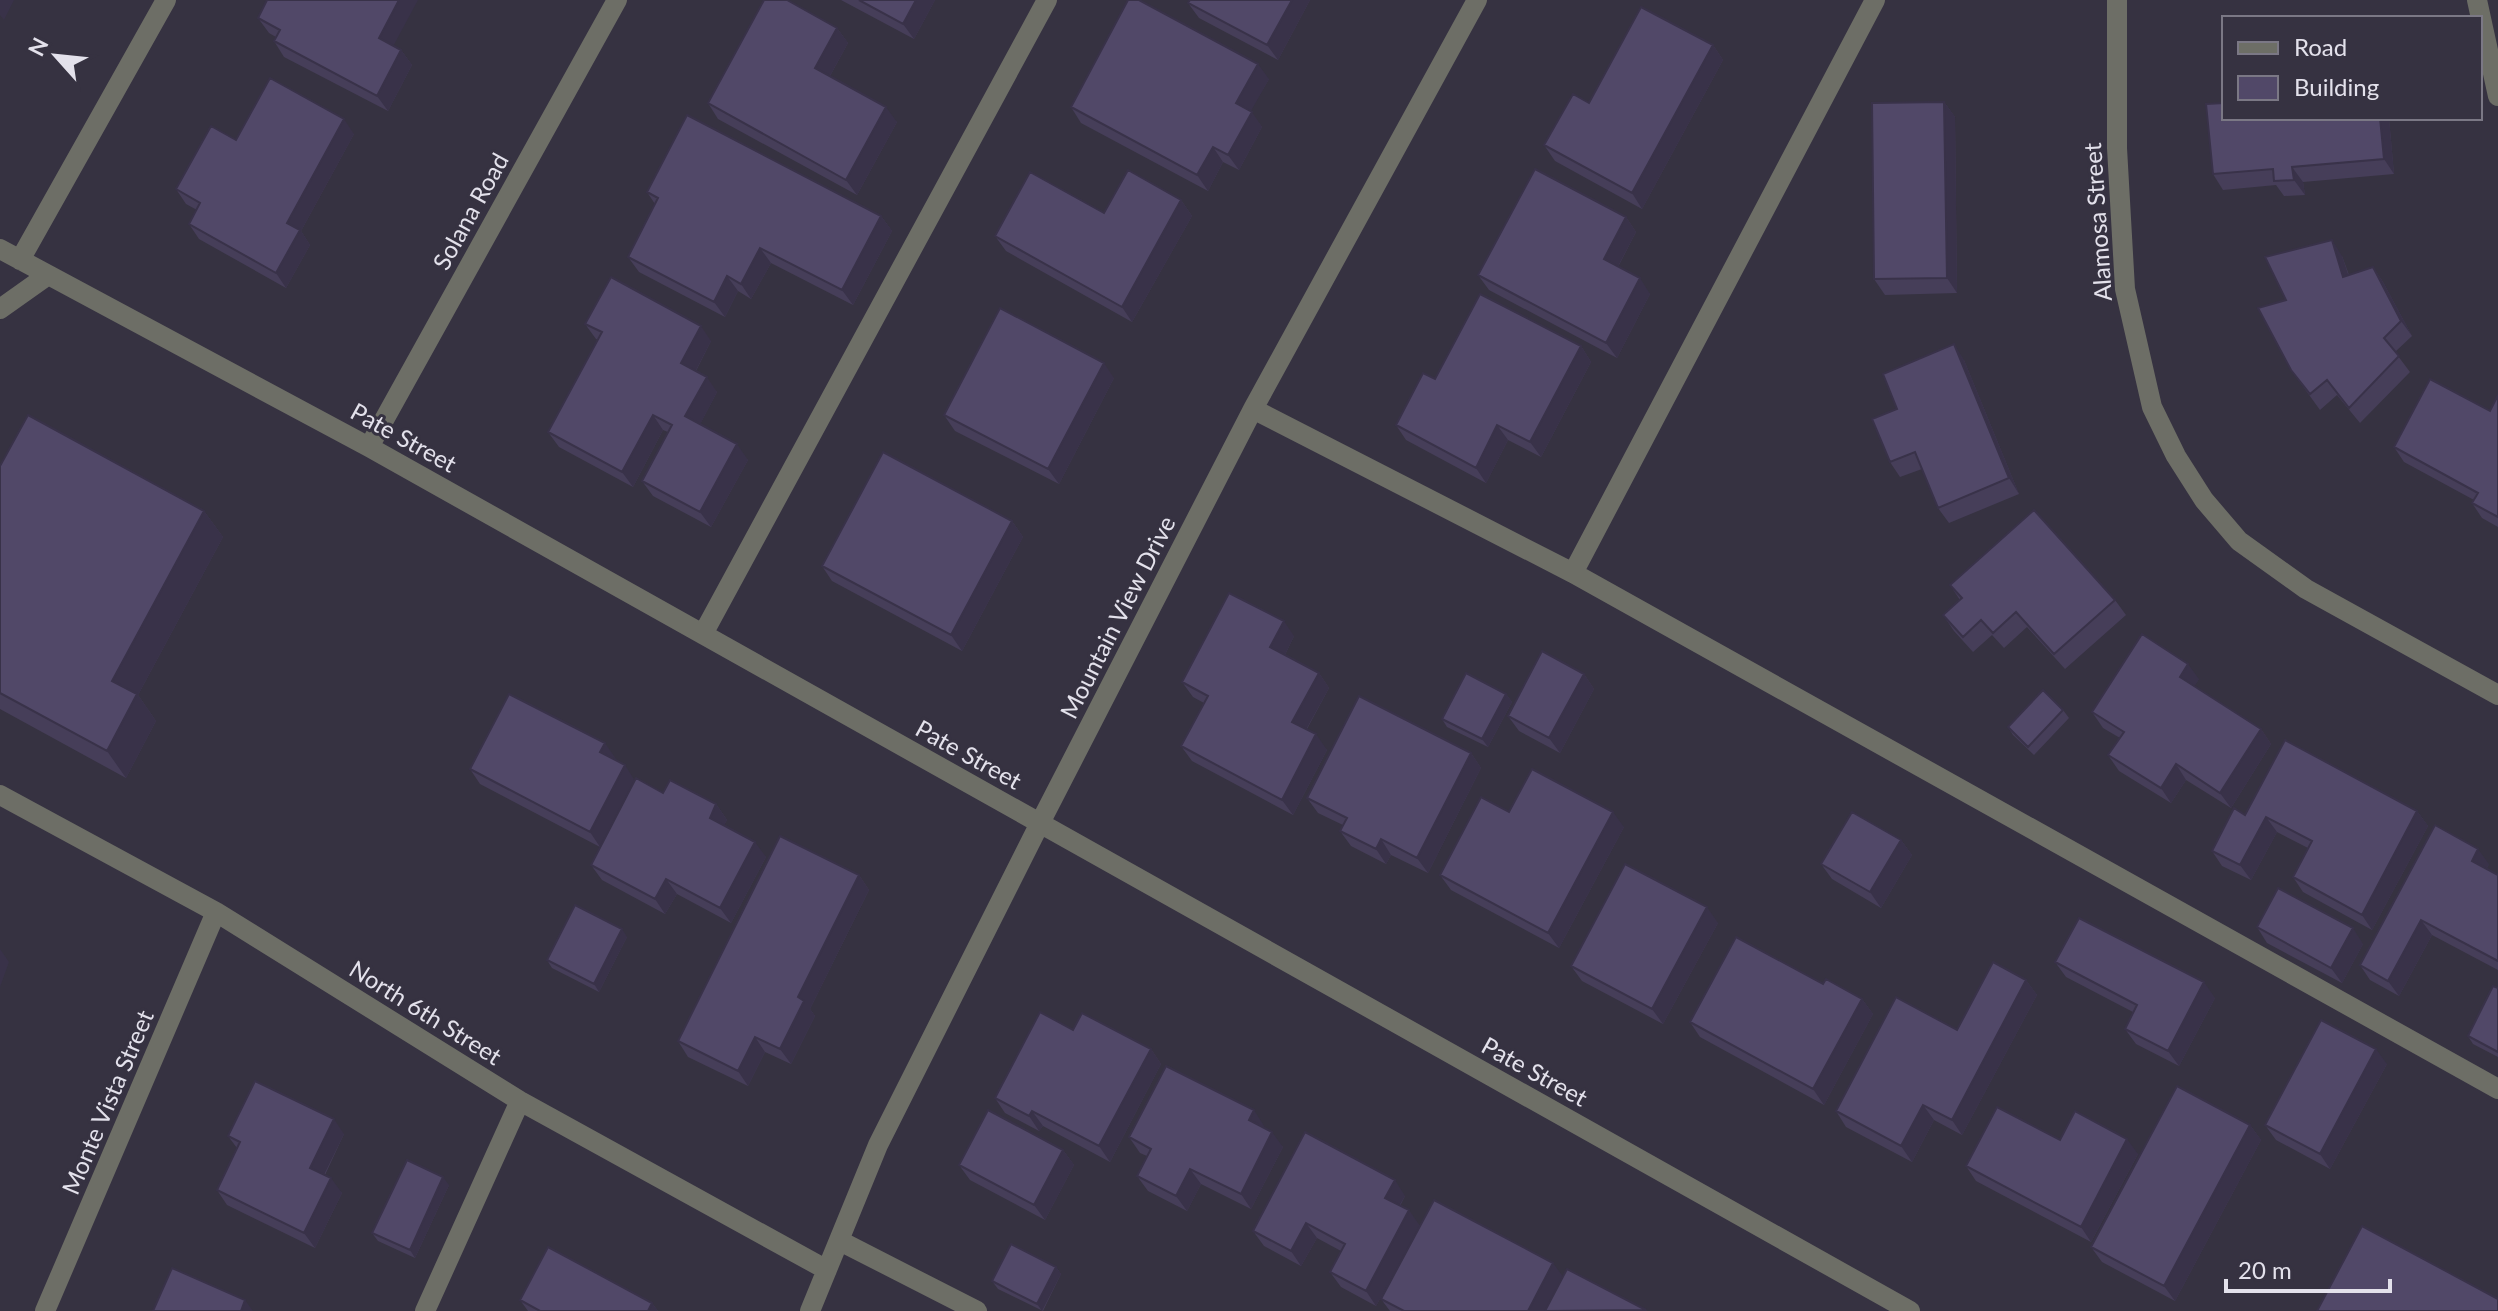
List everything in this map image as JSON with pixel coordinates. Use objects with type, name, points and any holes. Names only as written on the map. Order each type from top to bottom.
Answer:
[{"type":"street","points":[[20,260],[166,0]]},
{"type":"street","name":"Solana Road","points":[[369,447],[617,0]]},
{"type":"street","points":[[703,634],[1047,0]]},
{"type":"street","name":"Mountain View Drive","points":[[810,1311],[878,1145],[1040,823],[1253,409],[1477,0]]},
{"type":"street","points":[[1573,573],[1875,0]]},
{"type":"street","name":"Alamosa Street","points":[[2117,0],[2117,148],[2125,289],[2152,407],[2176,456],[2204,500],[2239,541],[2306,589],[2498,695]]},
{"type":"street","points":[[2482,23],[2498,96]]},
{"type":"street","name":"Pate Street","points":[[0,249],[369,447],[1910,1311]]},
{"type":"street","points":[[0,309],[48,275]]},
{"type":"street","points":[[1253,409],[1573,573],[2498,1089]]},
{"type":"street","name":"North 6th Street","points":[[0,795],[216,912],[520,1101],[827,1270]]},
{"type":"street","name":"Monte Vista Street","points":[[45,1311],[216,912]]},
{"type":"street","points":[[425,1311],[520,1101]]},
{"type":"street","points":[[840,1241],[977,1311]]},
{"type":"building","points":[[267,0],[399,0],[379,38],[401,50],[377,96],[274,41],[280,30],[258,18]]},
{"type":"building","points":[[764,0],[787,0],[837,28],[815,68],[886,107],[846,180],[708,103]]},
{"type":"building","points":[[859,0],[916,0],[903,24]]},
{"type":"building","points":[[1128,0],[1139,0],[1258,64],[1236,103],[1252,112],[1228,155],[1213,147],[1197,175],[1071,107]]},
{"type":"building","points":[[1190,0],[1292,0],[1267,45],[1188,3]]},
{"type":"building","points":[[1641,7],[1713,45],[1632,193],[1544,145],[1573,94],[1589,103]]},
{"type":"building","points":[[270,78],[344,119],[287,223],[300,230],[276,273],[189,224],[200,203],[176,189],[211,126],[236,140]]},
{"type":"building","points":[[1944,102],[1947,278],[1874,279],[1872,103]]},
{"type":"building","points":[[2222,103],[2222,120],[2380,120],[2384,159],[2292,167],[2294,180],[2274,181],[2273,169],[2213,174],[2206,104]]},
{"type":"building","points":[[687,115],[881,216],[842,290],[760,248],[741,284],[727,276],[714,302],[628,257],[658,198],[647,192]]},
{"type":"building","points":[[1535,169],[1626,217],[1604,259],[1640,278],[1606,343],[1478,275]]},
{"type":"building","points":[[1128,170],[1181,200],[1122,307],[995,236],[1030,172],[1104,213]]},
{"type":"building","points":[[2332,240],[2343,277],[2373,267],[2401,321],[2384,338],[2399,356],[2349,408],[2327,380],[2310,394],[2291,370],[2258,308],[2286,300],[2265,257]]},
{"type":"building","points":[[611,277],[701,326],[681,363],[707,377],[685,416],[737,444],[700,512],[642,481],[672,425],[653,415],[622,472],[548,432],[602,332],[585,324]]},
{"type":"building","points":[[1480,294],[1581,346],[1530,442],[1497,425],[1476,468],[1396,425],[1423,373],[1435,379]]},
{"type":"building","points":[[1000,308],[1104,363],[1048,469],[944,415]]},
{"type":"building","points":[[1954,344],[2009,478],[1938,508],[1915,452],[1890,462],[1872,419],[1897,409],[1883,374]]},
{"type":"building","points":[[2430,379],[2490,411],[2498,395],[2498,517],[2472,503],[2478,493],[2394,447]]},
{"type":"building","points":[[28,415],[204,511],[112,681],[137,694],[107,751],[0,693],[0,466]]},
{"type":"building","points":[[883,452],[1012,521],[951,635],[822,566]]},
{"type":"building","points":[[2034,510],[2115,600],[2054,654],[2016,612],[1993,633],[1981,620],[1963,637],[1943,615],[1962,598],[1950,585]]},
{"type":"building","points":[[1229,593],[1284,621],[1270,647],[1319,673],[1292,722],[1316,734],[1282,800],[1181,746],[1208,696],[1182,682]]},
{"type":"building","points":[[2142,634],[2188,664],[2180,677],[2261,729],[2220,793],[2176,764],[2161,788],[2108,755],[2124,732],[2092,712]]},
{"type":"building","points":[[1542,651],[1584,674],[1549,738],[1508,716]]},
{"type":"building","points":[[1466,673],[1506,694],[1482,739],[1442,719]]},
{"type":"building","points":[[2043,690],[2063,710],[2028,747],[2008,727]]},
{"type":"building","points":[[509,694],[605,743],[600,752],[625,765],[590,832],[470,769]]},
{"type":"building","points":[[1359,696],[1471,753],[1417,858],[1381,839],[1376,849],[1340,831],[1347,818],[1307,798]]},
{"type":"building","points":[[2285,740],[2417,811],[2362,915],[2293,877],[2312,841],[2266,817],[2240,865],[2212,851],[2234,808],[2245,815]]},
{"type":"building","points":[[1532,769],[1613,812],[1548,933],[1440,875],[1481,797],[1509,812]]},
{"type":"building","points":[[636,778],[663,793],[670,780],[716,804],[710,818],[755,842],[720,908],[666,879],[655,899],[591,865]]},
{"type":"building","points":[[1852,812],[1901,840],[1870,892],[1821,864]]},
{"type":"building","points":[[2435,825],[2478,849],[2472,861],[2498,875],[2498,961],[2421,920],[2388,981],[2360,965]]},
{"type":"building","points":[[780,836],[859,875],[798,997],[804,1001],[780,1049],[755,1037],[738,1071],[678,1041]]},
{"type":"building","points":[[1625,864],[1707,907],[1652,1009],[1571,966]]},
{"type":"building","points":[[2278,888],[2353,928],[2331,968],[2257,927]]},
{"type":"building","points":[[575,905],[622,929],[594,984],[547,960]]},
{"type":"building","points":[[2079,918],[2204,982],[2168,1051],[2125,1029],[2137,1005],[2055,962]]},
{"type":"building","points":[[1736,937],[1823,984],[1826,979],[1862,999],[1813,1089],[1690,1022]]},
{"type":"building","points":[[1993,962],[2026,980],[1952,1120],[1923,1105],[1901,1146],[1836,1111],[1896,997],[1957,1030]]},
{"type":"building","points":[[2493,986],[2498,988],[2498,1052],[2468,1036]]},
{"type":"building","points":[[1040,1012],[1073,1030],[1082,1013],[1151,1049],[1099,1146],[1032,1111],[1029,1116],[995,1098]]},
{"type":"building","points":[[2321,1020],[2376,1049],[2320,1154],[2265,1125]]},
{"type":"building","points":[[1166,1066],[1254,1110],[1249,1120],[1272,1132],[1241,1194],[1190,1169],[1176,1196],[1137,1176],[1151,1149],[1129,1137]]},
{"type":"building","points":[[255,1081],[334,1119],[310,1168],[331,1178],[304,1233],[217,1190],[240,1142],[228,1136]]},
{"type":"building","points":[[2177,1086],[2250,1125],[2164,1286],[2091,1247]]},
{"type":"building","points":[[1997,1107],[2060,1140],[2075,1111],[2127,1139],[2081,1227],[1966,1166]]},
{"type":"building","points":[[988,1110],[1063,1150],[1034,1205],[959,1165]]},
{"type":"building","points":[[1305,1132],[1395,1180],[1385,1198],[1409,1210],[1366,1291],[1330,1272],[1345,1244],[1306,1223],[1291,1251],[1253,1231]]},
{"type":"building","points":[[407,1160],[443,1177],[410,1250],[372,1233]]},
{"type":"building","points":[[1434,1200],[1553,1263],[1528,1311],[1404,1311],[1381,1299]]},
{"type":"building","points":[[2362,1226],[2498,1299],[2498,1311],[2317,1311]]},
{"type":"building","points":[[1011,1244],[1056,1267],[1037,1304],[992,1281]]},
{"type":"building","points":[[548,1247],[652,1303],[648,1311],[540,1311],[520,1300]]},
{"type":"building","points":[[172,1268],[245,1300],[241,1311],[153,1311]]},
{"type":"building","points":[[1567,1269],[1646,1310],[1545,1311]]}]
